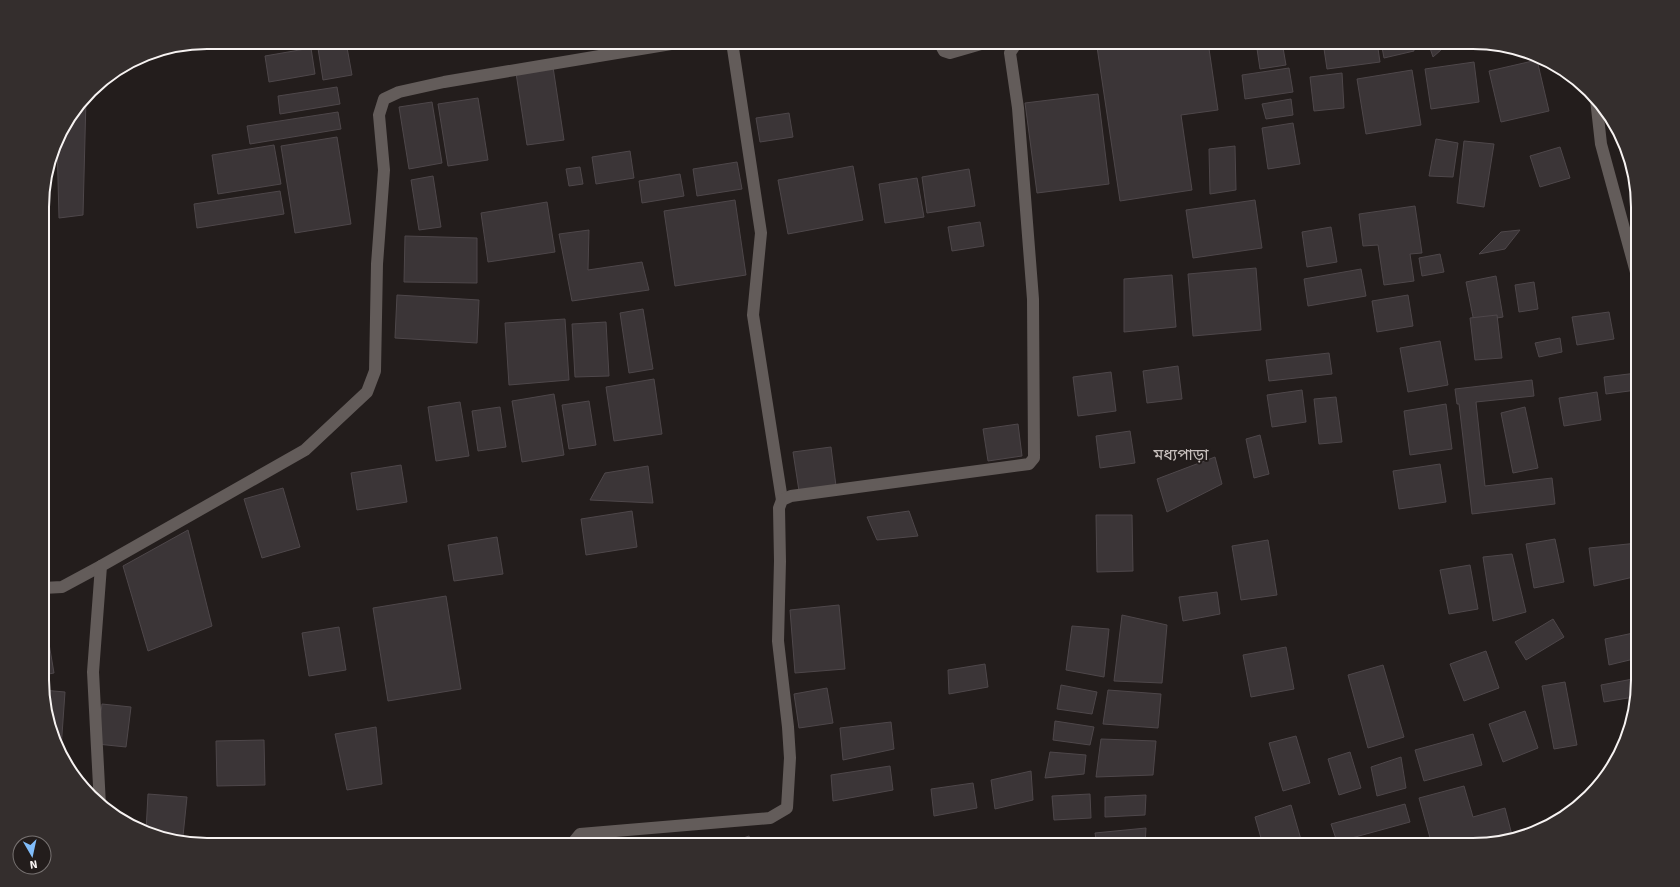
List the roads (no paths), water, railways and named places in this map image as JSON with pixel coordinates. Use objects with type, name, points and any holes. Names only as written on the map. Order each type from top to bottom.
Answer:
[{"type":"street","points":[[49,588],[62,587],[305,450],[367,392],[376,371],[377,264],[384,170],[379,115],[384,99],[399,92],[444,82],[641,49]]},
{"type":"street","points":[[577,838],[580,834],[770,818],[787,808],[790,758],[778,641],[780,561],[779,508],[782,500],[753,316],[762,233],[733,49]]},
{"type":"street","points":[[943,49],[950,53],[964,49]]},
{"type":"street","points":[[782,500],[791,496],[1029,464],[1034,458],[1032,299],[1018,108],[1010,53],[1013,49]]},
{"type":"street","points":[[1597,110],[1601,144],[1631,254]]},
{"type":"street","points":[[99,796],[92,672],[101,566]]},
{"type":"district","name":"মধ্যপাড়া","points":[[1181,454]]}]
